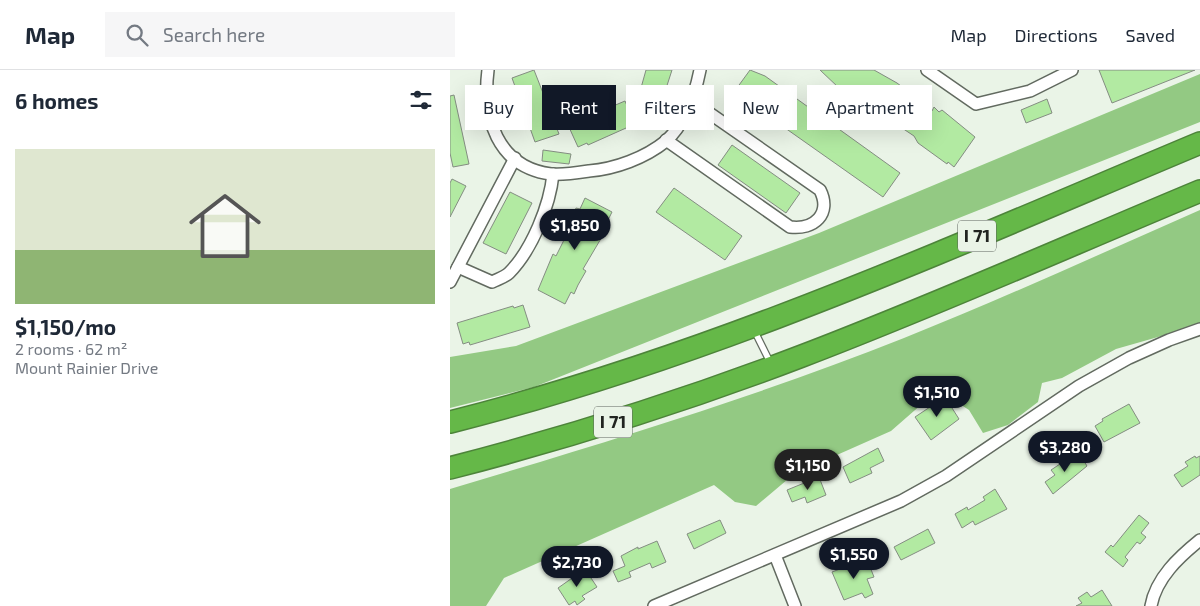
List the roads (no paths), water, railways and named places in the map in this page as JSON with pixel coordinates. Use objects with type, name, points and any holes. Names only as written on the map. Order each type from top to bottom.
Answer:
[{"type":"highway","name":"I 71","points":[[450,422],[589,383],[662,360],[752,328],[1200,143]]},
{"type":"highway","name":"I 71","points":[[450,468],[539,445],[594,428],[668,404],[773,366],[858,333],[1200,191]]},
{"type":"street","points":[[488,70],[486,89],[488,117],[500,142],[515,158],[535,170],[553,174],[617,166],[646,153],[666,140],[673,130]]},
{"type":"street","points":[[696,85],[700,70]]},
{"type":"street","points":[[927,70],[976,104],[1030,91],[1072,70]]},
{"type":"street","points":[[666,140],[790,227],[805,227],[814,224],[822,214],[825,206],[820,190],[714,117]]},
{"type":"street","points":[[450,282],[515,158]]},
{"type":"street","points":[[458,267],[492,282],[508,275],[523,257],[540,220],[551,194],[553,174]]},
{"type":"street","points":[[654,606],[901,501],[946,476],[1079,386],[1129,358],[1169,340],[1200,329]]},
{"type":"street","points":[[1151,606],[1154,594],[1169,569],[1200,540]]},
{"type":"street","points":[[775,555],[795,606]]},
{"type":"lane","points":[[752,328],[773,366]]}]
